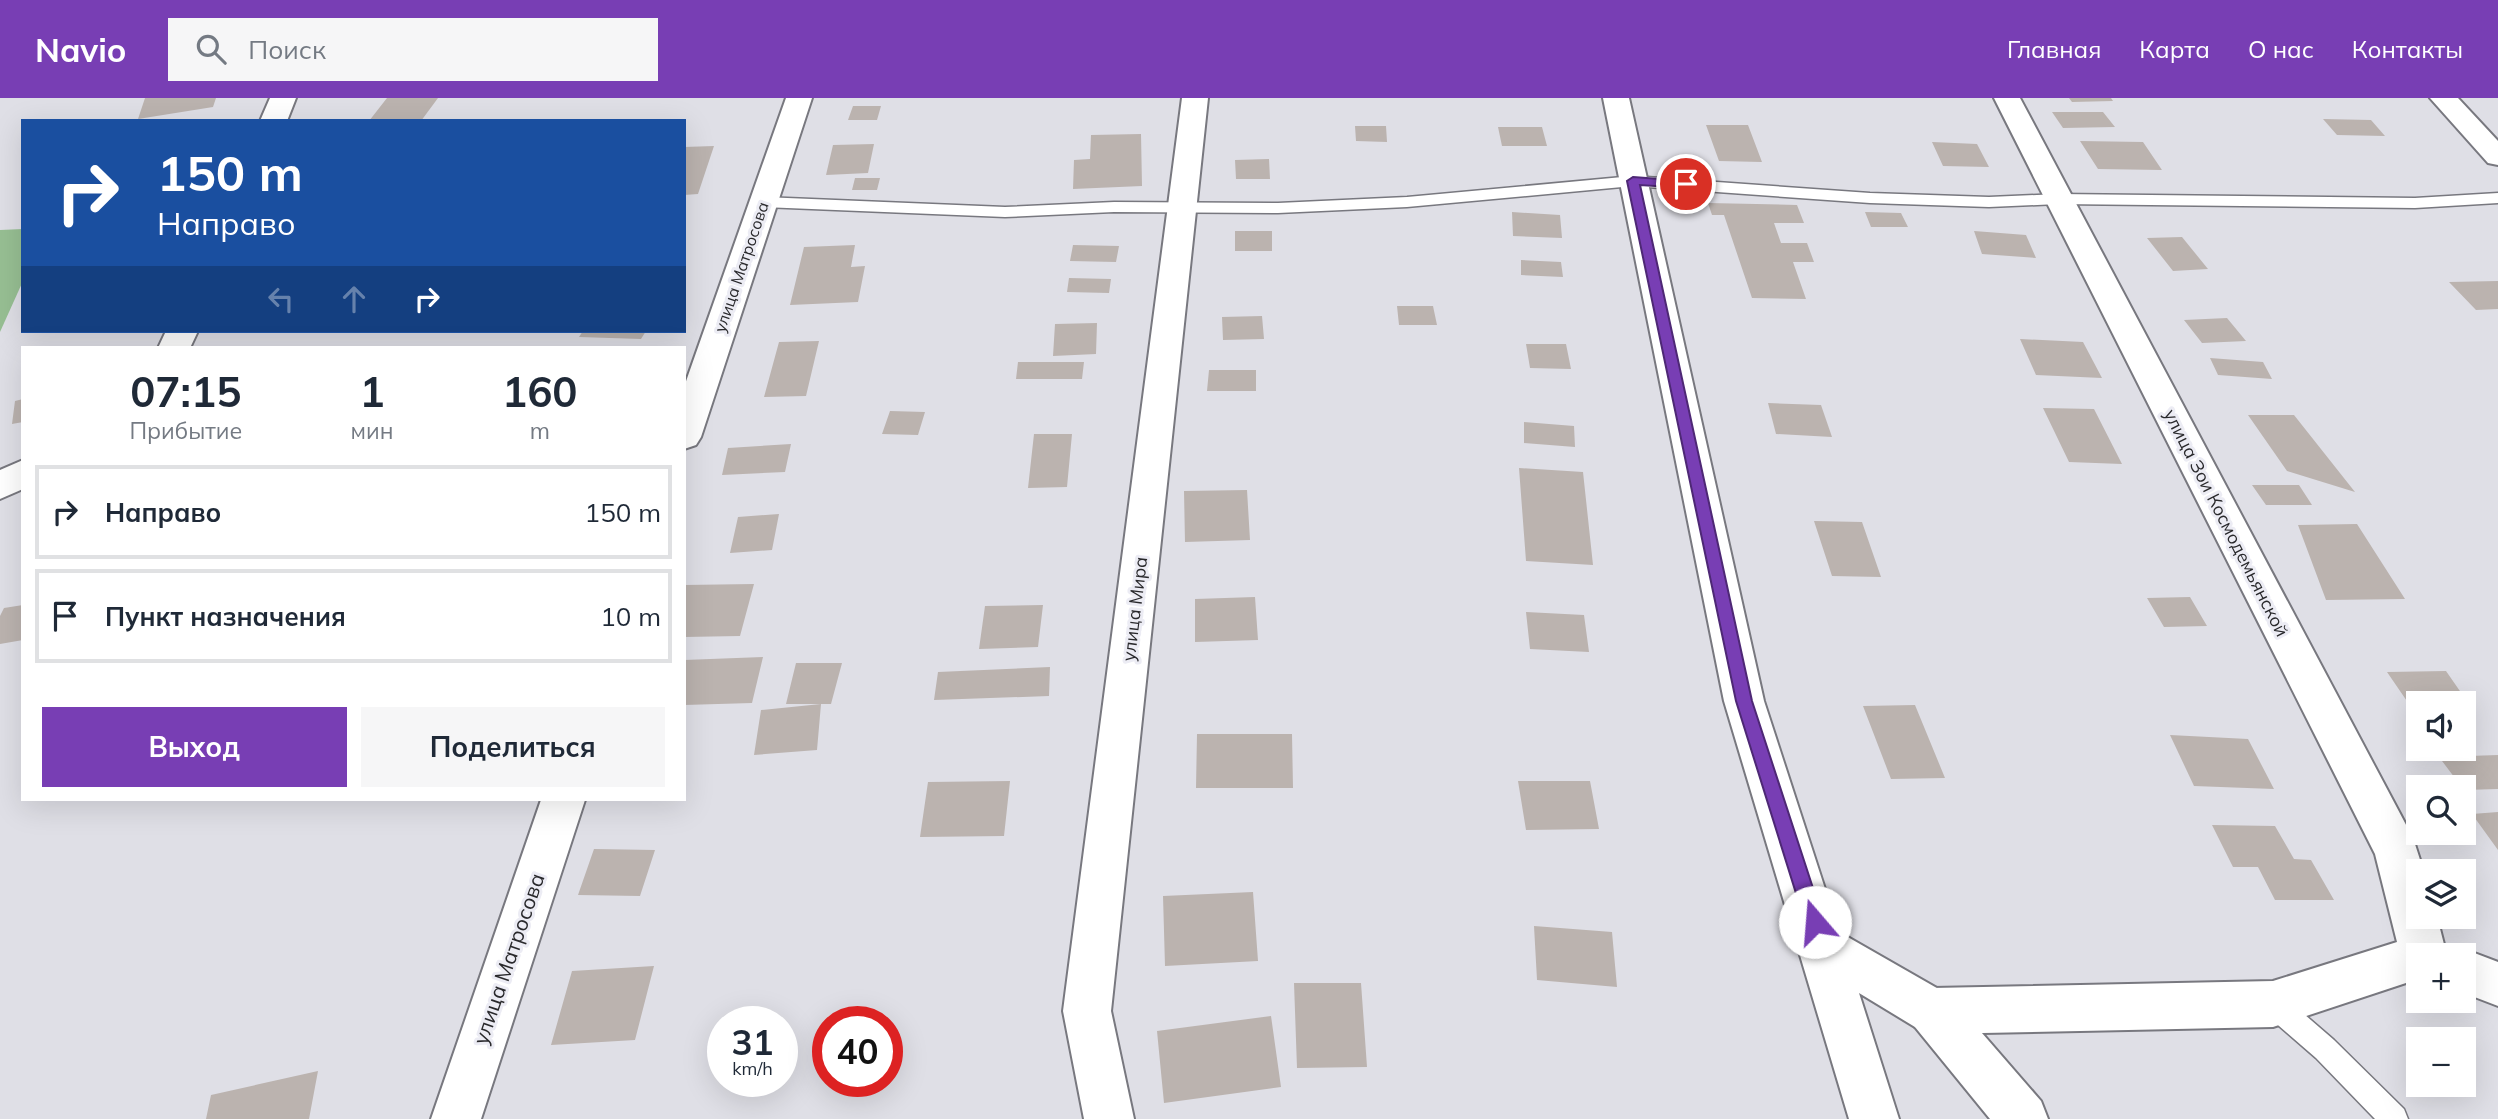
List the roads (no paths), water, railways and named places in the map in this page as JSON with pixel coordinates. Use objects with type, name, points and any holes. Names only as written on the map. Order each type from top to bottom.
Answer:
[{"type":"street","points":[[274,119],[283,98]]},
{"type":"street","name":"улица Матросова","points":[[686,431],[799,98]]},
{"type":"street","name":"улица Мира","points":[[1109,1119],[1087,1011],[1195,98]]},
{"type":"street","points":[[1616,98],[1744,701],[1823,947],[1874,1119]]},
{"type":"street","name":"улица Зои Космодемьянской","points":[[2007,98],[2397,852],[2421,943]]},
{"type":"street","points":[[2443,98],[2498,157]]},
{"type":"street","points":[[0,486],[21,473]]},
{"type":"street","name":"улица Матросова","points":[[456,1119],[563,801]]},
{"type":"street","points":[[1823,947],[1932,1011],[2023,1119]]},
{"type":"street","points":[[1932,1011],[2273,1004],[2406,961]]},
{"type":"street","points":[[2476,976],[2498,984]]},
{"type":"lane","points":[[763,202],[1005,212],[1183,206],[1278,208],[1407,202],[1633,181],[1870,198],[1989,202],[2058,199],[2415,203],[2498,198]]},
{"type":"lane","points":[[2273,1004],[2325,1049],[2393,1119]]}]
